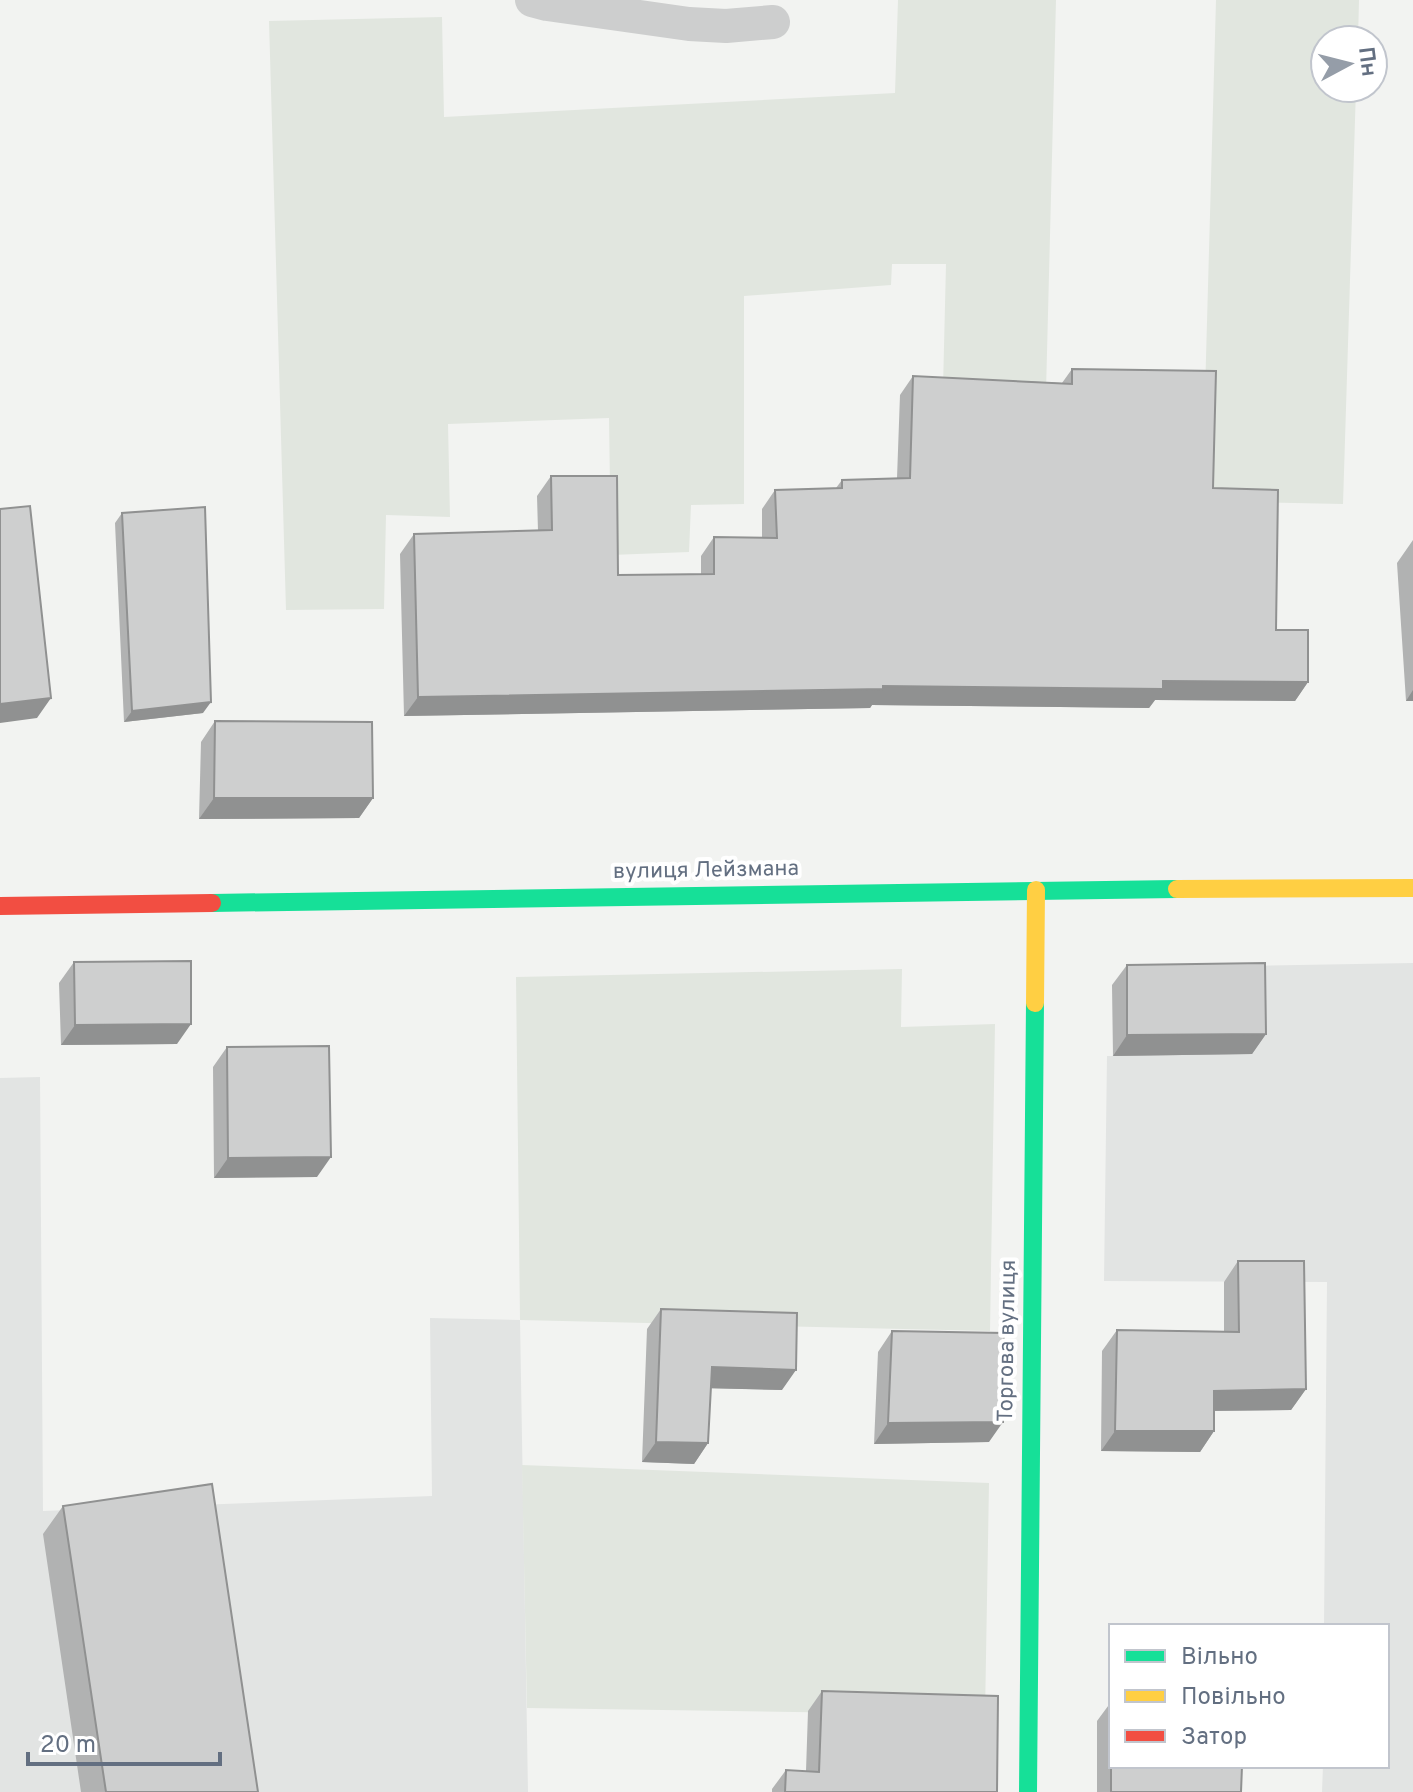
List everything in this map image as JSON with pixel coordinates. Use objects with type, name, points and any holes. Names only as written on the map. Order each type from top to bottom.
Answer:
[{"type":"street","name":"вулиця Лейзмана","points":[[0,906],[1036,890],[1413,888]]},
{"type":"street","name":"Торгова вулиця","points":[[1028,1792],[1036,890]]},
{"type":"lane","points":[[532,0],[689,24],[726,26],[773,22]]},
{"type":"shaded area","points":[[898,0],[1056,0],[1046,392],[943,388],[946,264],[892,264],[891,285],[744,296],[744,504],[691,505],[689,552],[611,555],[609,418],[448,424],[450,517],[386,515],[384,609],[286,610],[269,21],[442,17],[444,117],[895,93]]},
{"type":"shaded area","points":[[1216,0],[1359,0],[1358,24],[1309,24],[1309,104],[1356,104],[1343,504],[1202,501]]},
{"type":"shaded area","points":[[1413,963],[1413,1792],[1322,1792],[1323,1768],[1389,1768],[1389,1624],[1324,1624],[1327,1282],[1104,1281],[1107,1056],[1112,1056],[1242,966]]},
{"type":"shaded area","points":[[902,969],[901,1027],[995,1024],[990,1331],[520,1320],[516,977]]},
{"type":"shaded area","points":[[40,1077],[43,1511],[432,1496],[430,1318],[520,1320],[528,1792],[0,1792],[0,1078]]},
{"type":"shaded area","points":[[522,1465],[989,1483],[985,1715],[527,1708]]},
{"type":"building","points":[[1072,369],[1216,371],[1213,488],[1278,490],[1276,630],[1308,630],[1308,682],[1163,681],[1163,689],[883,686],[883,689],[418,697],[414,534],[552,530],[551,476],[617,476],[618,575],[714,574],[714,537],[777,538],[775,490],[842,488],[842,480],[910,478],[913,376],[1072,384]]},
{"type":"building","points":[[30,506],[51,698],[0,704],[0,509]]},
{"type":"building","points":[[205,507],[211,702],[132,711],[122,513]]},
{"type":"building","points":[[215,721],[372,722],[373,798],[214,798]]},
{"type":"building","points":[[191,961],[191,1024],[75,1025],[74,962]]},
{"type":"building","points":[[1265,963],[1266,1034],[1127,1035],[1127,965]]},
{"type":"building","points":[[329,1046],[331,1157],[228,1158],[227,1047]]},
{"type":"building","points":[[1238,1261],[1304,1261],[1306,1389],[1214,1391],[1214,1431],[1115,1431],[1117,1330],[1239,1332]]},
{"type":"building","points":[[661,1309],[797,1313],[796,1370],[712,1367],[708,1443],[656,1442]]},
{"type":"building","points":[[892,1331],[1004,1333],[1003,1422],[888,1423]]},
{"type":"building","points":[[212,1484],[258,1792],[106,1792],[63,1506]]},
{"type":"building","points":[[822,1691],[998,1696],[997,1792],[785,1792],[786,1770],[819,1772]]},
{"type":"building","points":[[1111,1768],[1242,1768],[1241,1792],[1111,1792]]},
{"type":"traffic: fast","points":[[212,903],[1177,889]]},
{"type":"traffic: fast","points":[[1028,1792],[1035,1003]]},
{"type":"traffic: slow","points":[[1177,889],[1413,888]]},
{"type":"traffic: slow","points":[[1035,1003],[1036,890]]},
{"type":"traffic: jam","points":[[0,906],[212,903]]}]
